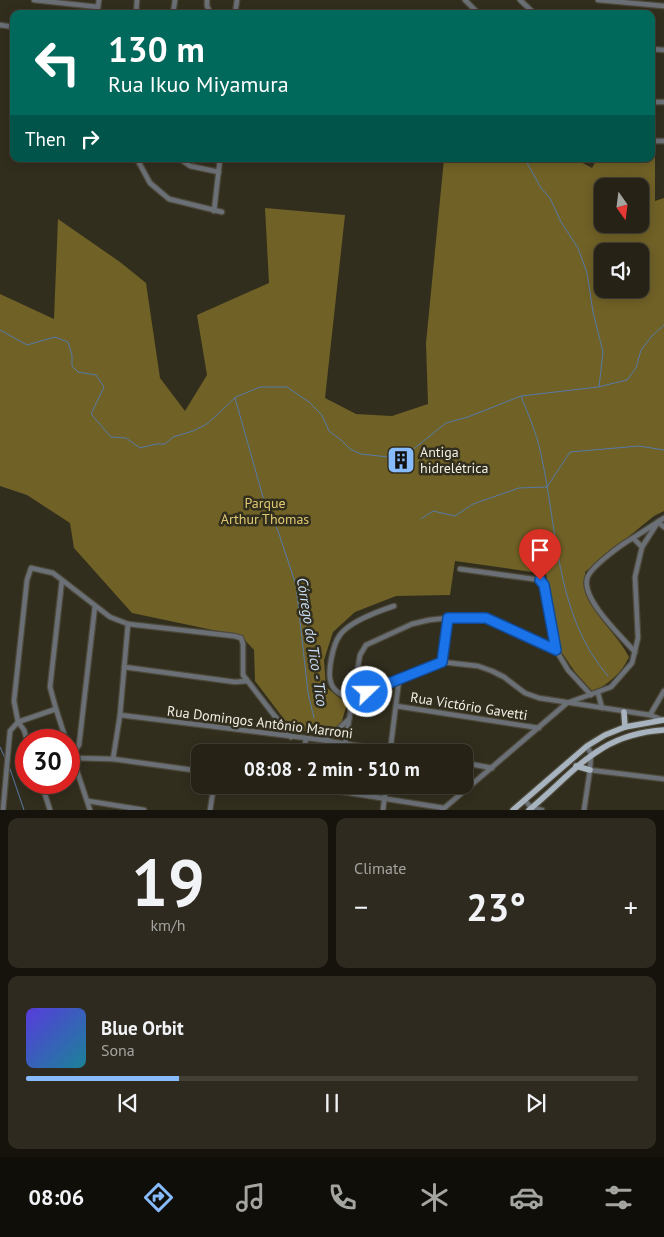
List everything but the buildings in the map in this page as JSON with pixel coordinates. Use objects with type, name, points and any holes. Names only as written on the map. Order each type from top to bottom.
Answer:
[{"type":"main road","points":[[624,712],[625,727]]},
{"type":"main road","points":[[513,810],[588,746],[605,735],[625,727],[664,720]]},
{"type":"main road","points":[[530,809],[591,754],[624,737],[664,730]]},
{"type":"main road","points":[[576,766],[590,770]]},
{"type":"street","points":[[34,0],[98,7]]},
{"type":"street","points":[[98,10],[99,0]]},
{"type":"street","points":[[520,0],[531,10]]},
{"type":"street","points":[[598,0],[664,6]]},
{"type":"street","points":[[466,1],[475,10]]},
{"type":"street","points":[[140,162],[150,183],[170,198],[222,212]]},
{"type":"street","points":[[184,162],[190,166],[219,172]]},
{"type":"street","points":[[214,211],[220,162]]},
{"type":"street","points":[[635,652],[594,604],[586,581],[590,572],[603,561],[633,538],[664,518]]},
{"type":"street","points":[[658,522],[664,527]]},
{"type":"street","points":[[359,794],[443,809],[567,703],[611,687],[632,663],[638,638],[635,577],[642,547],[658,522]]},
{"type":"street","points":[[633,538],[642,547]]},
{"type":"street","points":[[23,729],[18,722],[14,701],[27,580],[31,568],[53,573],[110,617],[128,624],[240,638],[243,644],[242,672],[291,737]]},
{"type":"street","points":[[460,569],[540,580],[544,585],[556,650],[568,670],[591,695]]},
{"type":"street","points":[[62,580],[50,687],[62,729]]},
{"type":"street","points":[[80,736],[95,606]]},
{"type":"street","points":[[394,606],[358,620],[340,634],[330,658],[330,683],[340,694],[352,698],[442,662],[478,666],[492,670],[525,693],[539,698],[650,715],[664,720]]},
{"type":"street","points":[[345,744],[360,655],[366,646],[412,624],[448,618],[486,618],[556,650]]},
{"type":"street","points":[[442,662],[448,618]]},
{"type":"street","points":[[113,759],[120,715],[128,624]]},
{"type":"street","points":[[124,667],[234,682],[247,681]]},
{"type":"street","points":[[391,744],[398,680]]},
{"type":"street","points":[[650,715],[664,691]]},
{"type":"street","points":[[598,692],[602,708]]},
{"type":"street","name":"Rua Victório Gavetti","points":[[396,706],[539,728]]},
{"type":"street","points":[[3,810],[10,731],[18,722],[56,709]]},
{"type":"street","name":"Rua Domingos Antônio Marroni","points":[[120,715],[345,744]]},
{"type":"street","points":[[322,740],[332,735],[349,720]]},
{"type":"street","points":[[305,744],[306,738]]},
{"type":"street","points":[[584,810],[591,754],[588,746]]},
{"type":"street","points":[[80,757],[191,770]]},
{"type":"street","points":[[473,764],[492,768]]},
{"type":"street","points":[[590,770],[664,779]]},
{"type":"street","points":[[80,778],[90,810]]},
{"type":"street","points":[[45,794],[50,810]]},
{"type":"street","points":[[210,810],[213,794]]},
{"type":"street","points":[[383,810],[385,794]]},
{"type":"street","points":[[88,800],[144,810]]},
{"type":"street","points":[[525,800],[530,809],[542,810]]},
{"type":"green space","name":"Parque Arthur Thomas","points":[[444,162],[581,162],[592,168],[595,162],[655,162],[655,201],[664,198],[664,511],[654,516],[585,572],[586,589],[593,607],[629,657],[614,678],[593,692],[575,672],[560,650],[546,574],[455,561],[450,595],[396,596],[355,612],[333,632],[324,660],[326,687],[347,704],[341,724],[322,736],[290,727],[255,681],[254,650],[241,636],[132,613],[74,548],[70,523],[27,495],[0,486],[0,294],[54,319],[58,219],[120,262],[146,283],[160,378],[185,411],[207,375],[197,315],[269,283],[265,208],[345,215],[325,398],[356,414],[392,416],[428,404],[426,343]]},
{"type":"waterway","points":[[527,162],[541,188],[550,198],[561,222],[578,248],[587,273],[593,312],[603,352],[599,387]]},
{"type":"waterway","points":[[0,330],[27,345],[55,337],[68,342],[72,355],[72,366],[78,372],[96,375],[104,387],[91,414],[111,437],[126,438],[140,448],[165,444],[173,437],[193,431],[207,424],[236,397],[260,387],[287,387],[309,402],[322,415],[329,431],[350,449],[361,454],[397,458],[411,451],[446,423],[468,417],[521,396],[598,387],[627,380],[636,368],[641,350],[664,325]]},
{"type":"waterway","points":[[521,396],[540,450],[560,568],[568,597],[577,625],[590,652],[608,676]]},
{"type":"waterway","name":"Córrego do Tico - Tico","points":[[235,398],[263,497],[278,531],[296,585],[308,693],[314,718]]},
{"type":"waterway","points":[[421,519],[433,511],[455,516],[473,504],[519,488],[547,487],[570,452],[639,446],[664,450]]},
{"type":"waterway","points":[[0,747],[6,760]]},
{"type":"waterway","points":[[9,766],[24,810]]},
{"type":"place","name":"Antiga hidrelétrica","points":[[401,460]]},
{"type":"route","points":[[367,692],[442,662],[448,618],[486,618],[556,650],[544,585],[540,580]]}]
